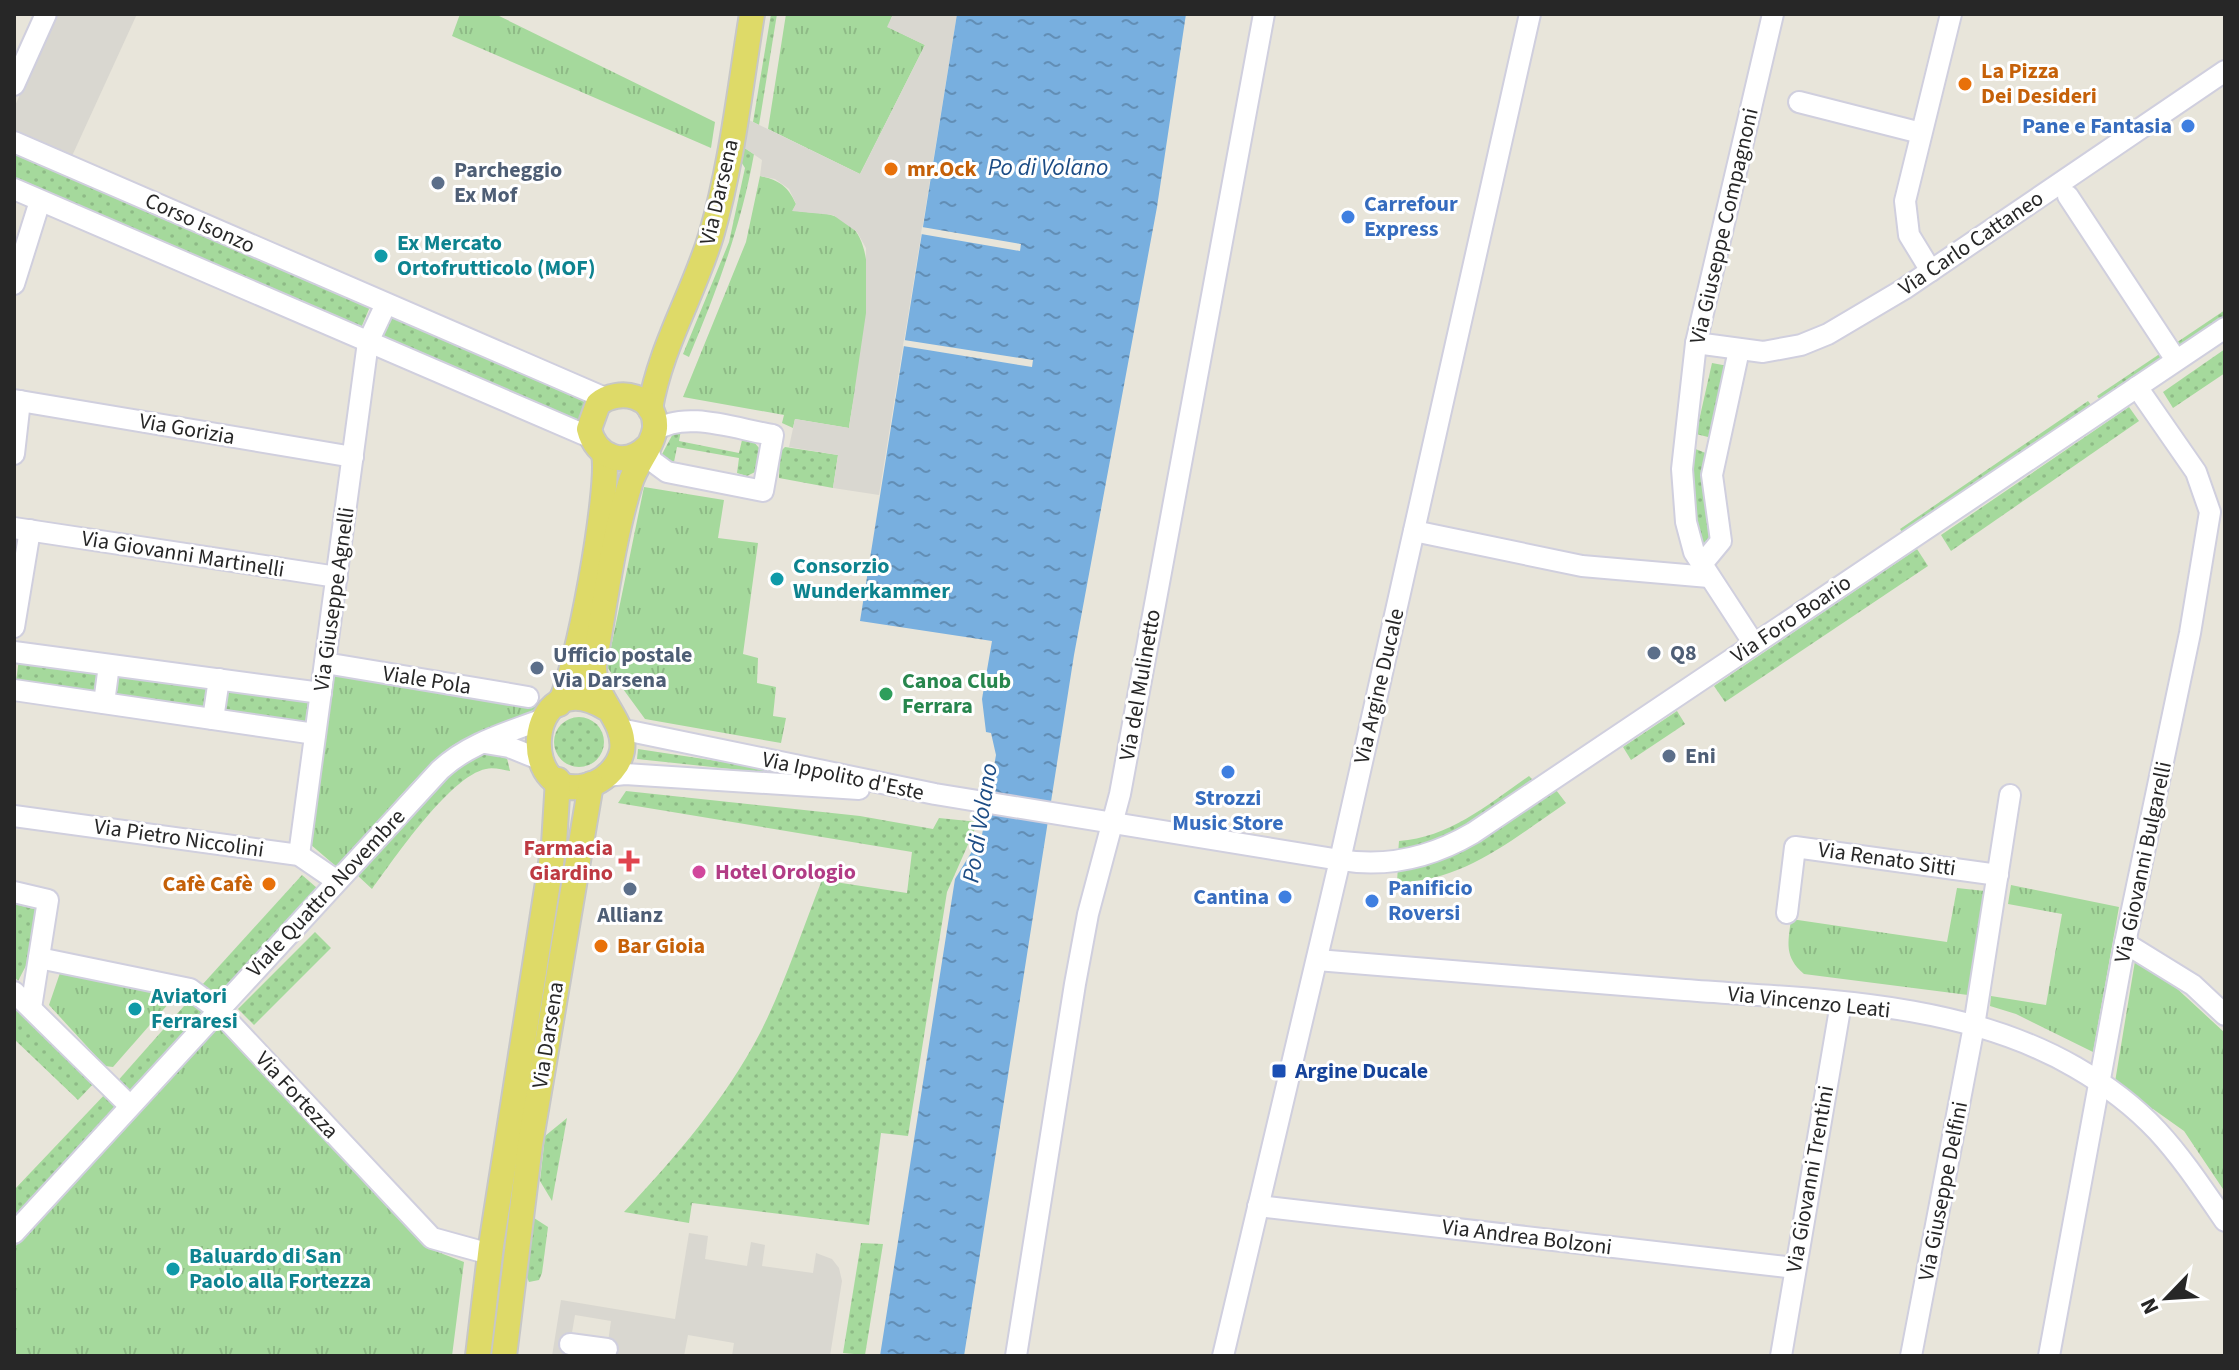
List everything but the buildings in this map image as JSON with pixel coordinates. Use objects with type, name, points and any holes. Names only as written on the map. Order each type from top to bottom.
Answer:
[{"type":"main road","name":"Via Darsena","points":[[504,1356],[515,1287],[530,1145],[599,780],[620,757],[620,729],[606,708],[596,683],[594,665],[629,484],[650,429],[661,364],[699,273],[715,221],[752,14]]},
{"type":"main road","name":"Via Darsena","points":[[614,396],[661,364]]},
{"type":"main road","points":[[598,446],[627,459],[650,429],[642,400],[614,396],[593,411],[598,446],[606,479],[600,523],[571,674],[536,742],[539,759],[558,780],[574,785],[599,780]]},
{"type":"main road","points":[[551,712],[584,699],[606,708]]},
{"type":"main road","name":"Via Darsena","points":[[478,1356],[490,1254],[554,844],[558,780]]},
{"type":"main road","points":[[487,1282],[515,1287]]},
{"type":"street","points":[[14,64],[37,14]]},
{"type":"street","points":[[14,85],[46,14]]},
{"type":"street","name":"Via del Mulinetto","points":[[1016,1356],[1075,984],[1088,914],[1113,823],[1264,14]]},
{"type":"street","name":"Via Argine Ducale","points":[[1223,1356],[1340,860],[1530,14]]},
{"type":"street","name":"Via Giuseppe Compagnoni","points":[[1754,644],[1706,571],[1686,522],[1682,469],[1696,343],[1773,14]]},
{"type":"street","points":[[1931,271],[1913,245],[1904,212],[1951,14]]},
{"type":"street","name":"Via Carlo Cattaneo","points":[[1696,343],[1739,350],[1776,351],[1813,341],[1931,271],[2225,71]]},
{"type":"street","points":[[1799,102],[1921,133]]},
{"type":"street","name":"Corso Isonzo","points":[[14,142],[386,304],[614,396]]},
{"type":"street","name":"Corso Isonzo","points":[[14,189],[368,342],[598,446]]},
{"type":"street","points":[[2068,196],[2176,360]]},
{"type":"street","points":[[14,284],[40,201]]},
{"type":"street","points":[[368,342],[386,304]]},
{"type":"street","name":"Via Foro Boario","points":[[1340,860],[1375,863],[1403,860],[1455,843],[2225,328]]},
{"type":"street","name":"Via Giuseppe Agnelli","points":[[299,855],[368,342]]},
{"type":"street","name":"Via Giuseppe Compagnoni","points":[[1706,571],[1721,541],[1712,486],[1739,350]]},
{"type":"street","name":"Via Giovanni Bulgarelli","points":[[2049,1356],[2125,943],[2190,633],[2210,512],[2196,472],[2137,387]]},
{"type":"street","points":[[14,454],[17,401]]},
{"type":"street","name":"Via Gorizia","points":[[17,401],[353,457]]},
{"type":"street","points":[[682,421],[773,435],[763,491],[667,472],[652,461],[650,429],[682,421]]},
{"type":"street","points":[[1683,439],[1718,446]]},
{"type":"street","points":[[14,627],[22,529]]},
{"type":"street","name":"Via Giovanni Martinelli","points":[[22,529],[337,577]]},
{"type":"street","points":[[1414,531],[1582,566],[1706,571]]},
{"type":"street","points":[[14,652],[321,693]]},
{"type":"street","name":"Viale Pola","points":[[325,663],[528,697]]},
{"type":"street","points":[[104,703],[109,665]]},
{"type":"street","points":[[213,719],[219,679]]},
{"type":"street","points":[[14,690],[315,734]]},
{"type":"street","name":"Viale Quattro Novembre","points":[[14,1233],[440,770],[464,751],[551,712]]},
{"type":"street","name":"Via Ippolito d'Este","points":[[620,729],[935,794]]},
{"type":"street","points":[[485,743],[509,747],[539,759]]},
{"type":"street","name":"Via Ippolito d'Este","points":[[599,780],[625,774],[935,794]]},
{"type":"street","points":[[935,794],[1340,860]]},
{"type":"street","points":[[1974,1026],[2010,795]]},
{"type":"street","name":"Via Pietro Niccolini","points":[[14,816],[299,855],[337,881]]},
{"type":"street","name":"Via Renato Sitti","points":[[1787,913],[1795,847],[1998,875]]},
{"type":"street","points":[[14,892],[48,900],[31,1008]]},
{"type":"street","points":[[2125,943],[2193,985],[2225,1015]]},
{"type":"street","name":"Via Fortezza","points":[[39,958],[190,989],[217,1009],[432,1238],[490,1254]]},
{"type":"street","name":"Via Vincenzo Leati","points":[[1317,960],[1841,1003],[1974,1026],[2033,1045],[2099,1082],[2162,1132],[2225,1221]]},
{"type":"street","points":[[14,992],[129,1105]]},
{"type":"street","name":"Via Giovanni Trentini","points":[[1781,1356],[1841,1003]]},
{"type":"street","name":"Via Giuseppe Delfini","points":[[1911,1356],[1974,1026]]},
{"type":"street","name":"Via Andrea Bolzoni","points":[[1258,1206],[1795,1268]]},
{"type":"street","points":[[570,1344],[607,1349]]},
{"type":"green space","points":[[460,14],[495,14],[715,122],[711,148],[452,36]]},
{"type":"green space","points":[[771,14],[777,14],[759,125],[753,122]]},
{"type":"green space","points":[[786,14],[893,14],[888,27],[925,45],[860,174],[768,129]]},
{"type":"green space","points":[[743,147],[754,154],[742,207],[718,283],[689,357],[683,354],[729,242],[745,168],[740,160]]},
{"type":"green space","points":[[14,149],[372,302],[361,328],[14,177]]},
{"type":"green space","points":[[760,176],[786,188],[796,204],[793,210],[822,213],[843,220],[861,241],[867,264],[868,291],[862,352],[849,428],[795,419],[793,428],[782,423],[784,415],[683,397],[746,242]]},
{"type":"green space","points":[[2225,310],[2225,322],[2103,404],[2097,396]]},
{"type":"green space","points":[[388,315],[591,402],[580,426],[377,339]]},
{"type":"green space","points":[[2225,349],[2225,373],[2173,408],[2163,392]]},
{"type":"green space","points":[[1712,363],[1728,366],[1712,438],[1696,434]]},
{"type":"green space","points":[[2088,401],[2095,410],[1906,538],[1900,529]]},
{"type":"green space","points":[[2129,407],[2139,421],[1951,551],[1941,535]]},
{"type":"green space","points":[[676,428],[681,430],[679,441],[739,453],[742,440],[754,442],[759,448],[755,472],[747,476],[737,473],[739,458],[677,447],[674,462],[660,458]]},
{"type":"green space","points":[[785,447],[838,455],[833,488],[779,478],[780,452]]},
{"type":"green space","points":[[1693,448],[1708,454],[1716,538],[1707,550],[1695,514]]},
{"type":"green space","points":[[644,487],[724,500],[718,538],[758,543],[743,654],[758,658],[757,683],[776,687],[773,716],[786,718],[781,743],[645,719],[607,667]]},
{"type":"green space","points":[[1917,549],[1928,566],[1725,702],[1714,686]]},
{"type":"green space","points":[[19,659],[101,671],[97,695],[16,682]]},
{"type":"green space","points":[[333,666],[543,701],[535,712],[516,725],[469,738],[445,751],[414,781],[338,868],[310,844]]},
{"type":"green space","points":[[119,674],[211,686],[209,709],[116,697]]},
{"type":"green space","points":[[228,687],[314,701],[310,724],[224,709]]},
{"type":"green space","points":[[1677,711],[1685,724],[1631,760],[1623,747]]},
{"type":"green space","points":[[579,717],[596,725],[604,742],[596,759],[579,767],[562,759],[554,742],[562,725]]},
{"type":"green space","points":[[638,749],[862,783],[637,759]]},
{"type":"green space","points":[[481,751],[506,754],[510,771],[486,769],[456,786],[424,820],[372,889],[356,874],[455,768]]},
{"type":"green space","points":[[1529,776],[1536,783],[1459,836],[1398,854],[1399,841],[1435,834],[1468,818]]},
{"type":"green space","points":[[1553,786],[1566,803],[1507,844],[1444,875],[1397,882],[1398,866]]},
{"type":"green space","points":[[626,791],[860,816],[933,829],[939,818],[978,822],[947,892],[908,1136],[881,1133],[869,1225],[692,1203],[689,1223],[624,1212],[698,1127],[746,1058],[777,995],[822,880],[907,893],[912,852],[618,803]]},
{"type":"green space","points":[[302,875],[317,888],[217,999],[202,985]]},
{"type":"green space","points":[[2011,885],[2119,907],[2093,1052],[2016,1014],[1990,1006],[1991,996],[2046,1005],[2062,914],[2008,904]]},
{"type":"green space","points":[[1957,888],[1985,891],[1968,995],[1804,974],[1790,955],[1791,919],[1947,942]]},
{"type":"green space","points":[[14,904],[38,910],[30,958],[18,981],[14,976]]},
{"type":"green space","points":[[315,932],[331,948],[254,1025],[238,1009]]},
{"type":"green space","points":[[2135,961],[2172,984],[2225,1033],[2225,1192],[2184,1131],[2115,1082]]},
{"type":"green space","points":[[61,970],[177,994],[113,1067],[105,1066],[49,1005]]},
{"type":"green space","points":[[192,997],[205,1009],[128,1095],[115,1084]]},
{"type":"green space","points":[[14,1001],[95,1082],[78,1100],[14,1039]]},
{"type":"green space","points":[[221,1022],[430,1249],[464,1262],[452,1356],[14,1356],[14,1248],[141,1105]]},
{"type":"green space","points":[[108,1091],[121,1104],[14,1223],[14,1190]]},
{"type":"green space","points":[[567,1118],[552,1201],[540,1181],[545,1136]]},
{"type":"green space","points":[[534,1218],[548,1227],[542,1273],[539,1280],[529,1282],[526,1275]]},
{"type":"green space","points":[[861,1243],[883,1244],[865,1355],[843,1353]]},
{"type":"shaded area","points":[[56,14],[137,14],[72,156],[14,132],[14,108]]},
{"type":"shaded area","points":[[893,14],[957,14],[879,495],[833,488],[838,455],[789,447],[795,419],[849,428],[866,313],[866,248],[857,232],[833,215],[792,211],[796,204],[789,189],[775,179],[760,176],[762,160],[743,147],[747,119],[860,174],[925,45],[887,27]]},
{"type":"shaded area","points":[[689,1233],[708,1236],[705,1259],[747,1266],[751,1242],[765,1245],[762,1266],[813,1273],[816,1253],[832,1259],[839,1268],[842,1281],[830,1356],[732,1356],[734,1343],[688,1335],[684,1356],[606,1356],[611,1321],[575,1315],[568,1356],[552,1356],[561,1300],[675,1319]]},
{"type":"water","name":"Po di Volano","points":[[957,14],[1186,14],[1157,207],[1074,655],[964,1356],[880,1356],[955,879],[982,835],[996,755],[991,733],[986,732],[982,699],[992,641],[860,621]]},
{"type":"pier","points":[[922,227],[1021,244],[1020,251],[921,234]]},
{"type":"pier","points":[[904,340],[1033,360],[1032,367],[903,346]]},
{"type":"place","name":"La Pizza Dei Desideri","points":[[1965,84]]},
{"type":"place","name":"Pane e Fantasia","points":[[2188,126]]},
{"type":"place","name":"mr.Ock","points":[[891,169]]},
{"type":"place","name":"Parcheggio Ex Mof","points":[[438,183]]},
{"type":"place","name":"Carrefour Express","points":[[1348,217]]},
{"type":"place","name":"Ex Mercato Ortofrutticolo (MOF)","points":[[381,256]]},
{"type":"place","name":"Consorzio Wunderkammer","points":[[777,579]]},
{"type":"place","name":"Q8","points":[[1654,653]]},
{"type":"place","name":"Ufficio postale Via Darsena","points":[[537,668]]},
{"type":"place","name":"Canoa Club Ferrara","points":[[886,694]]},
{"type":"place","name":"Eni","points":[[1669,756]]},
{"type":"place","name":"Strozzi Music Store","points":[[1228,772]]},
{"type":"place","name":"Farmacia Giardino","points":[[629,861]]},
{"type":"place","name":"Hotel Orologio","points":[[699,872]]},
{"type":"place","name":"Cafè Cafè","points":[[269,884]]},
{"type":"place","name":"Allianz","points":[[630,889]]},
{"type":"place","name":"Cantina","points":[[1285,897]]},
{"type":"place","name":"Panificio Roversi","points":[[1372,901]]},
{"type":"place","name":"Bar Gioia","points":[[601,946]]},
{"type":"place","name":"Aviatori Ferraresi","points":[[135,1009]]},
{"type":"place","name":"Argine Ducale","points":[[1279,1071]]},
{"type":"place","name":"Baluardo di San Paolo alla Fortezza","points":[[173,1269]]}]
